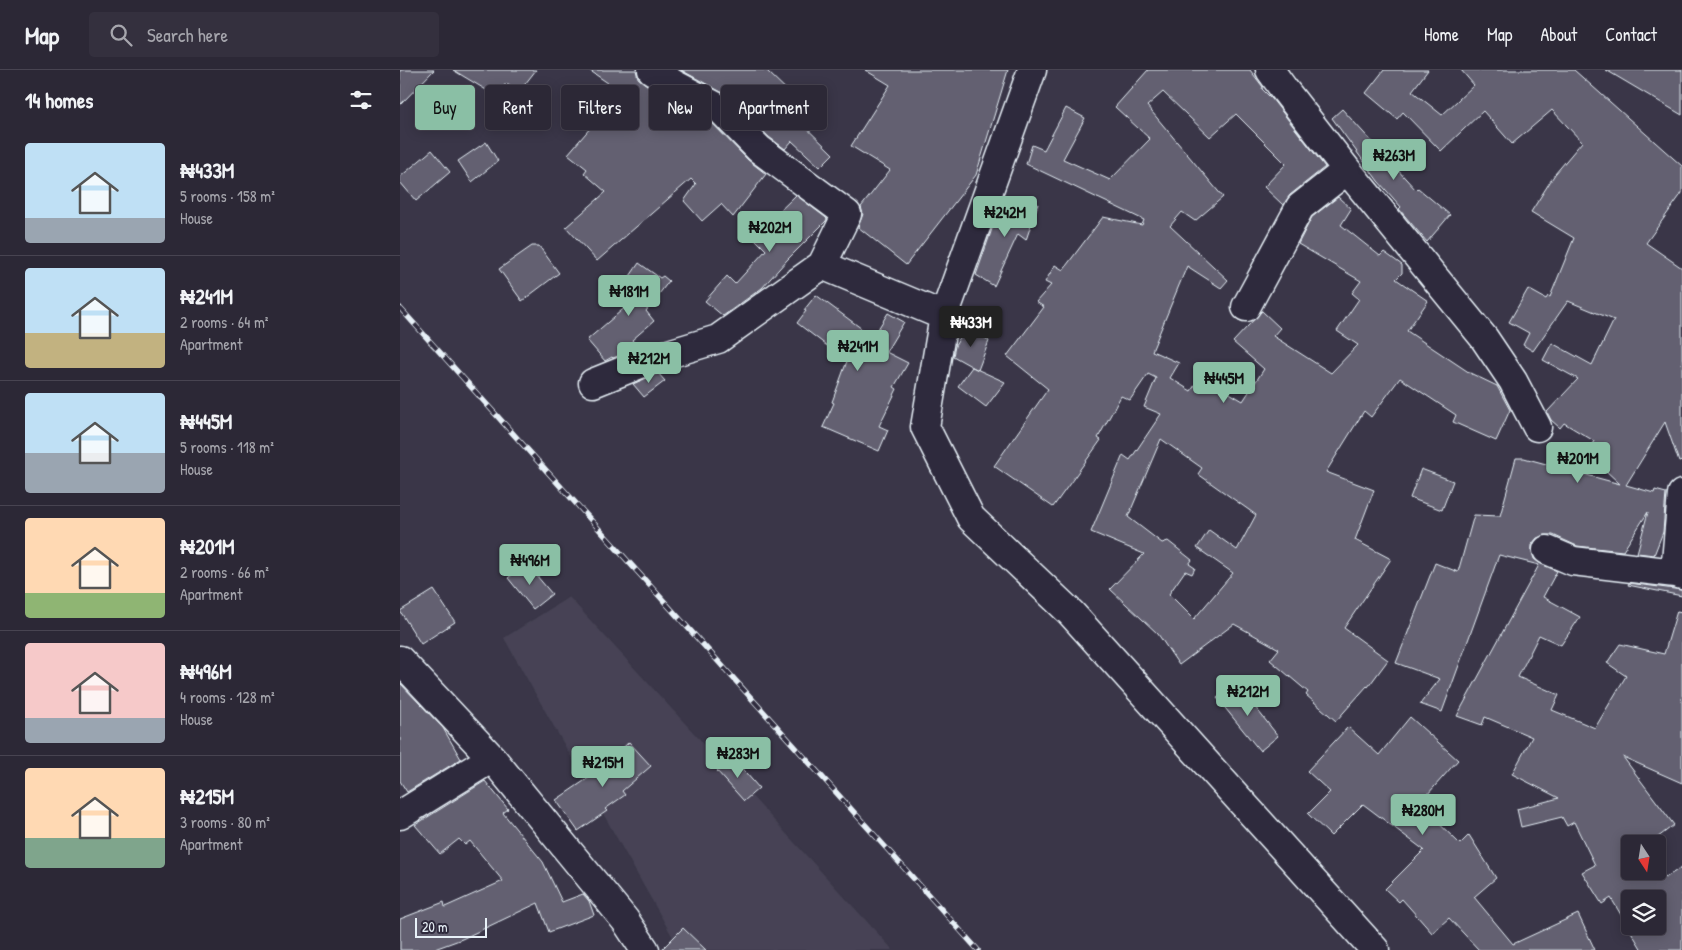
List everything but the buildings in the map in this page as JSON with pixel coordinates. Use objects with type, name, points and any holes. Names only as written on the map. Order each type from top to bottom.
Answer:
[{"type":"street","points":[[593,383],[655,358],[718,339],[822,265],[847,214],[759,149],[719,108],[652,70]]},
{"type":"street","points":[[1032,70],[944,316],[925,427],[971,518],[1071,613],[1375,950]]},
{"type":"street","points":[[1270,70],[1347,170],[1484,338],[1513,381],[1536,427]]},
{"type":"street","points":[[1246,308],[1300,208],[1347,170]]},
{"type":"street","points":[[822,265],[944,316]]},
{"type":"street","points":[[1681,478],[1682,484]]},
{"type":"street","points":[[1547,550],[1573,561],[1678,574],[1682,494]]},
{"type":"street","points":[[400,660],[492,758],[625,920],[644,950]]},
{"type":"street","points":[[400,815],[492,758]]},
{"type":"shaded area","points":[[569,597],[893,950],[680,950],[504,638]]},
{"type":"railway","points":[[400,308],[978,950]]}]
